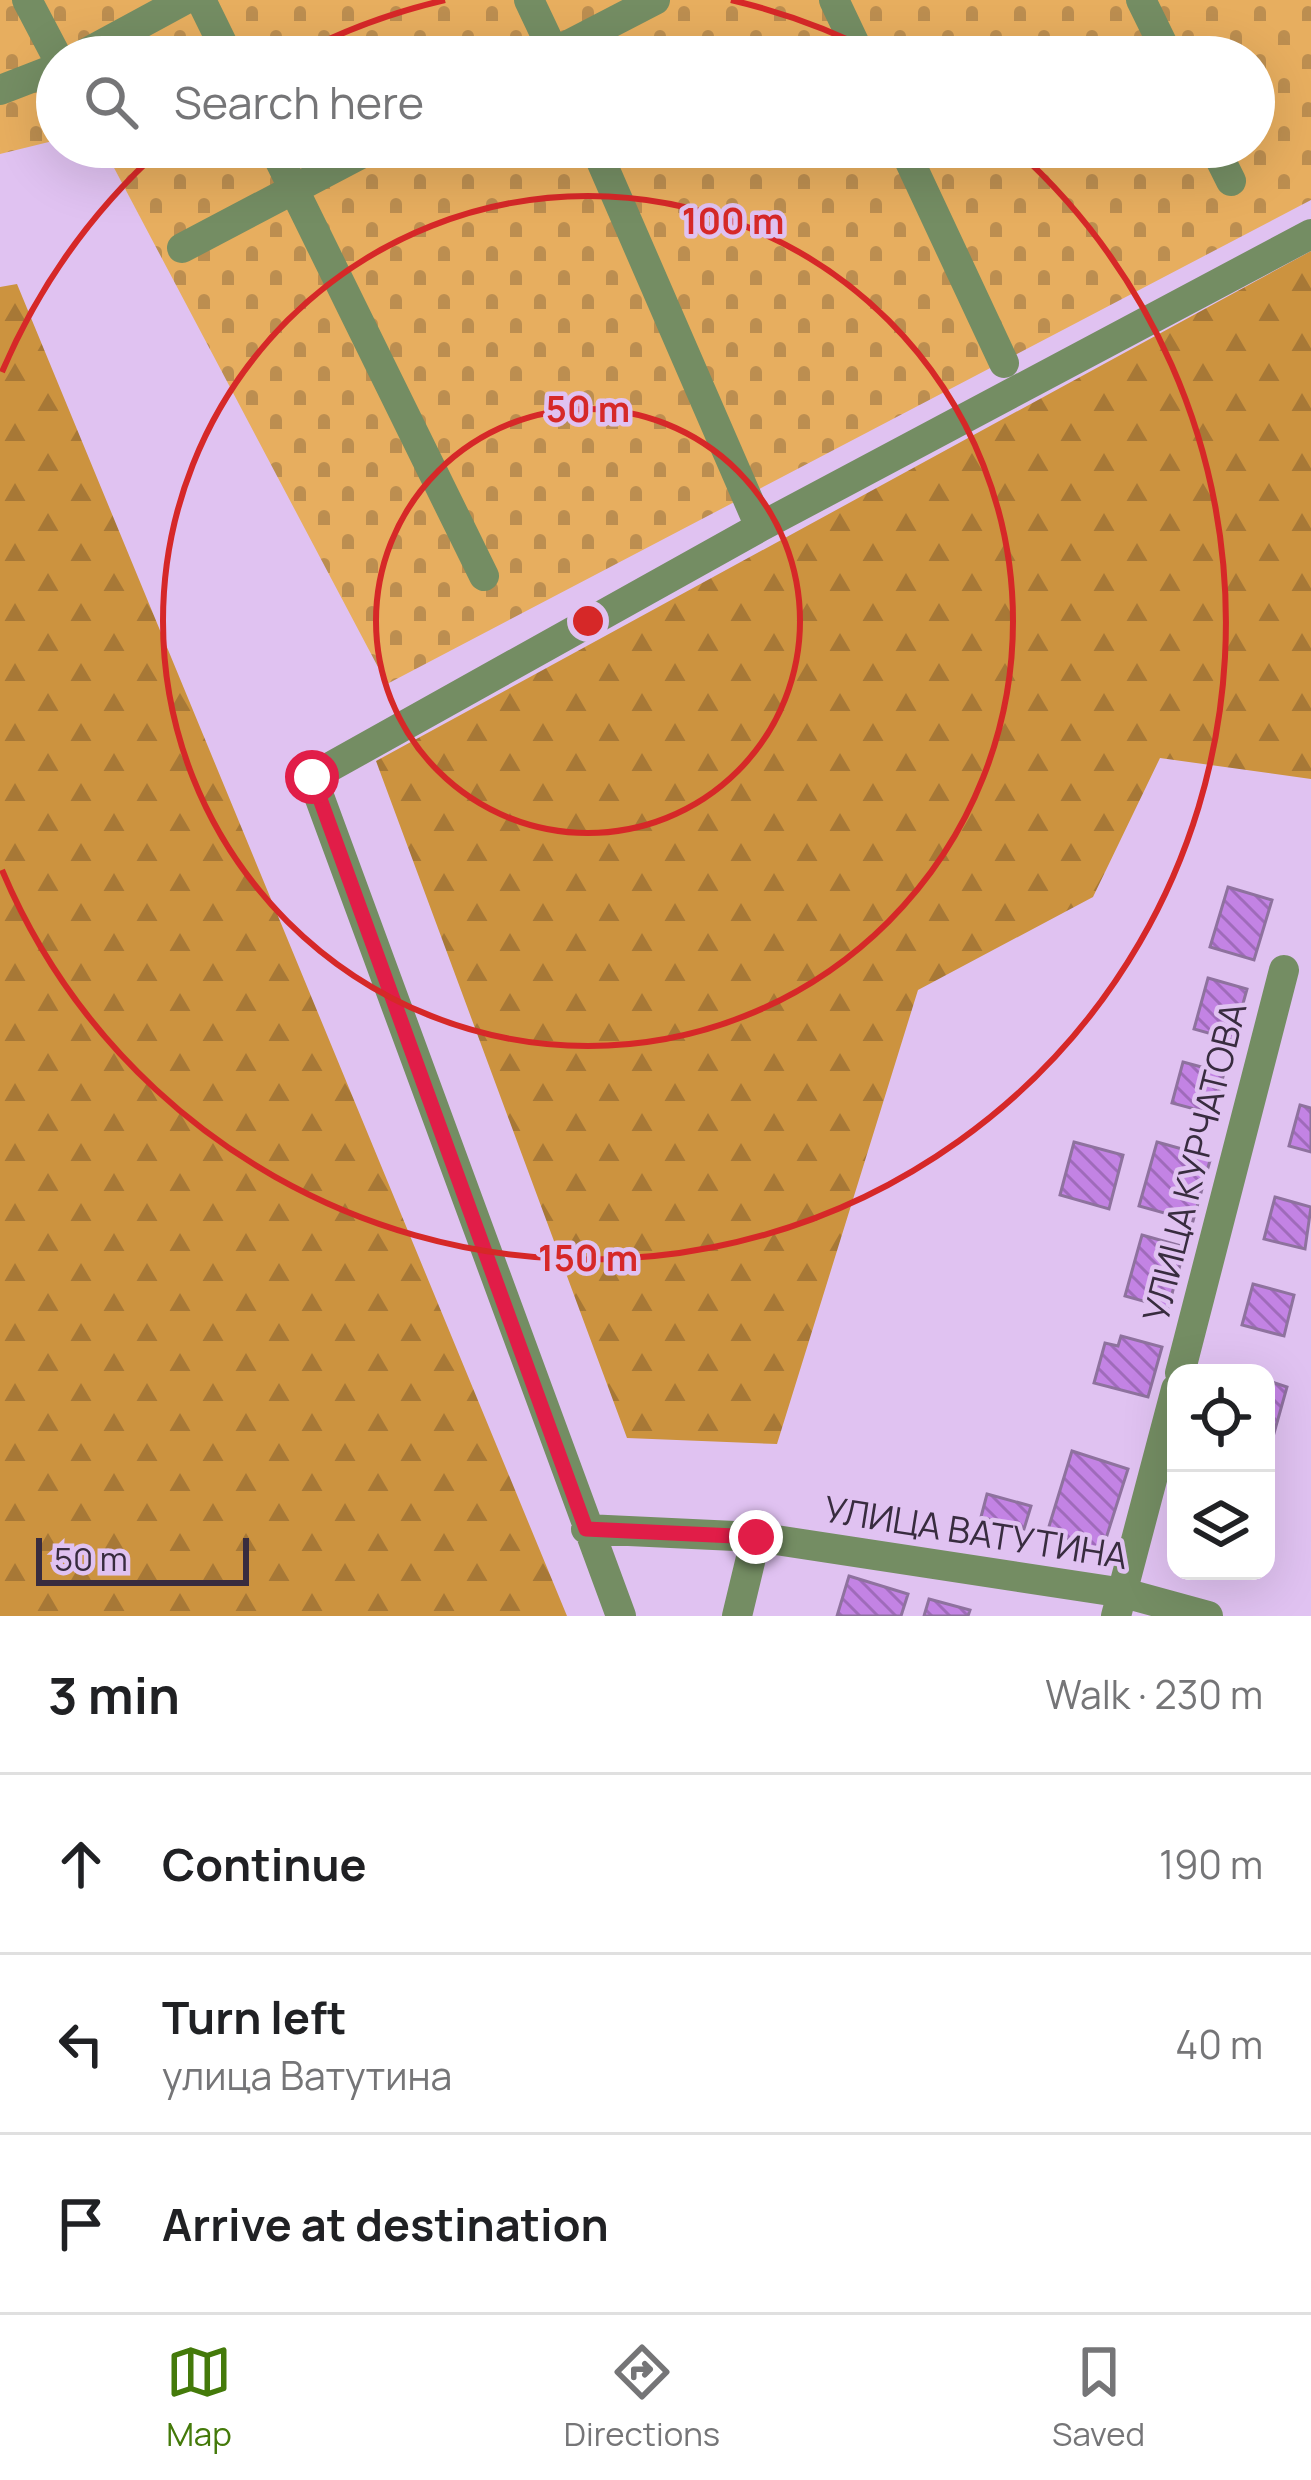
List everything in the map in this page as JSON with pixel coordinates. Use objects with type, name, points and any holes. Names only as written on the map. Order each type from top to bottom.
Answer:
[{"type":"street","points":[[27,0],[46,36]]},
{"type":"street","points":[[118,36],[184,0]]},
{"type":"street","points":[[200,0],[218,36]]},
{"type":"street","points":[[529,0],[544,36]]},
{"type":"street","points":[[589,36],[655,0]]},
{"type":"street","points":[[834,0],[850,36]]},
{"type":"street","points":[[1141,0],[1159,36]]},
{"type":"street","points":[[0,90],[36,76]]},
{"type":"street","points":[[284,168],[484,576]]},
{"type":"street","points":[[182,248],[334,168]]},
{"type":"street","points":[[604,168],[760,527]]},
{"type":"street","points":[[913,168],[1004,362]]},
{"type":"street","points":[[1224,168],[1231,181]]},
{"type":"street","points":[[621,1616],[312,777],[760,527],[1311,235]]},
{"type":"street","name":"УЛИЦА КУРЧАТОВА","points":[[1182,1364],[1284,970]]},
{"type":"street","points":[[1120,1604],[1167,1424]]},
{"type":"street","name":"УЛИЦА ВАТУТИНА","points":[[586,1529],[756,1537],[1208,1616]]},
{"type":"street","points":[[737,1616],[756,1537]]},
{"type":"green space","points":[[0,0],[1311,0],[1311,200],[387,684],[114,168],[1275,168],[1275,36],[36,36],[36,145],[0,154]]},
{"type":"green space","points":[[1311,251],[1311,779],[1160,758],[1093,897],[918,990],[777,1444],[627,1438],[376,761]]},
{"type":"green space","points":[[17,284],[567,1616],[0,1616],[0,287]]},
{"type":"building","points":[[1228,887],[1272,900],[1254,960],[1210,947]]},
{"type":"building","points":[[1208,978],[1247,989],[1233,1040],[1194,1029]]},
{"type":"building","points":[[1183,1062],[1224,1073],[1213,1114],[1172,1103]]},
{"type":"building","points":[[1300,1105],[1311,1108],[1311,1152],[1289,1146]]},
{"type":"building","points":[[1074,1142],[1123,1155],[1109,1209],[1060,1195]]},
{"type":"building","points":[[1157,1142],[1211,1157],[1193,1221],[1139,1206]]},
{"type":"building","points":[[1275,1197],[1311,1207],[1305,1249],[1264,1239]]},
{"type":"building","points":[[1142,1235],[1185,1247],[1168,1308],[1125,1296]]},
{"type":"building","points":[[1253,1284],[1294,1295],[1284,1336],[1242,1325]]},
{"type":"building","points":[[1121,1336],[1162,1347],[1148,1397],[1094,1383],[1105,1343],[1118,1346]]},
{"type":"building","points":[[1275,1383],[1287,1387],[1275,1430]]},
{"type":"building","points":[[1072,1451],[1128,1469],[1102,1551],[1047,1533]]},
{"type":"building","points":[[987,1494],[1031,1506],[1024,1529],[981,1517]]},
{"type":"building","points":[[849,1576],[908,1594],[901,1616],[837,1616]]},
{"type":"building","points":[[929,1599],[970,1610],[968,1616],[924,1616]]},
{"type":"route","points":[[312,777],[586,1529],[756,1537]]}]
